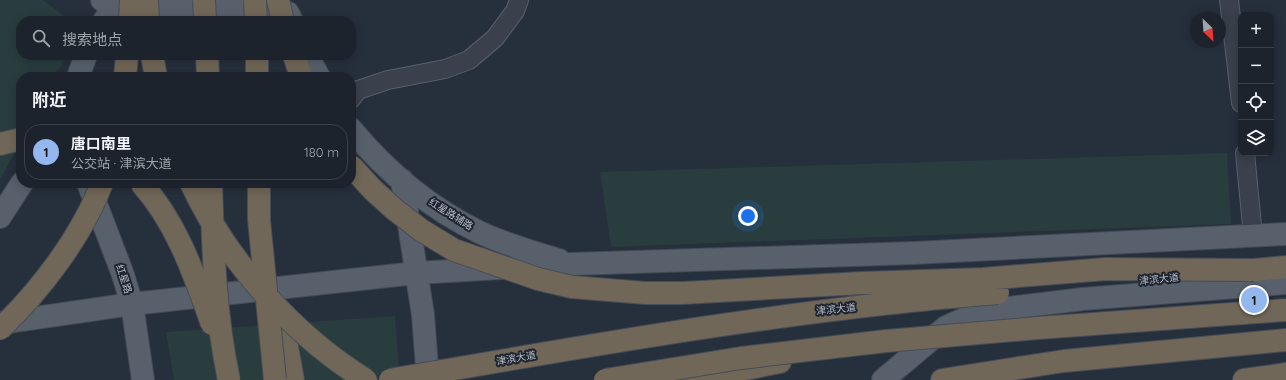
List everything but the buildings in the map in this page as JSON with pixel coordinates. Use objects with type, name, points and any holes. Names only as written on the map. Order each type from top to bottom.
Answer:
[{"type":"highway","points":[[147,0],[148,16]]},
{"type":"highway","points":[[204,0],[205,16]]},
{"type":"highway","points":[[256,0],[256,16]]},
{"type":"highway","points":[[113,6],[124,16]]},
{"type":"highway","points":[[125,72],[127,60]]},
{"type":"highway","points":[[153,60],[155,72]]},
{"type":"highway","points":[[207,60],[208,72]]},
{"type":"highway","points":[[257,60],[257,72]]},
{"type":"highway","points":[[296,60],[299,72]]},
{"type":"highway","points":[[0,144],[16,140]]},
{"type":"highway","points":[[356,171],[373,190],[400,213],[422,230],[454,250],[538,278],[572,287],[645,293],[698,292],[862,283],[983,279],[1106,269],[1254,270]]},
{"type":"highway","points":[[0,329],[13,317],[57,265],[79,228],[99,188]]},
{"type":"highway","points":[[146,188],[153,196],[175,232],[193,271],[223,352]]},
{"type":"highway","points":[[193,188],[223,240],[252,280],[307,336],[366,380]]},
{"type":"highway","points":[[211,188],[214,260],[223,352],[228,380]]},
{"type":"highway","points":[[260,188],[259,220],[275,380]]},
{"type":"highway","points":[[261,188],[292,380]]},
{"type":"highway","name":"津滨大道","points":[[390,380],[670,332],[818,310],[1286,267]]},
{"type":"highway","points":[[605,380],[741,358],[886,341],[1038,328],[1286,310]]},
{"type":"highway","points":[[942,380],[1064,361],[1286,340]]},
{"type":"highway","points":[[689,380],[886,341]]},
{"type":"highway","points":[[1244,380],[1286,374]]},
{"type":"main road","points":[[113,6],[234,8],[285,14]]},
{"type":"main road","points":[[310,60],[316,72]]},
{"type":"main road","name":"红星路辅路","points":[[356,134],[402,180],[442,211],[479,232],[511,245],[572,264]]},
{"type":"main road","points":[[402,180],[423,314],[428,380]]},
{"type":"main road","points":[[0,217],[19,188]]},
{"type":"main road","name":"红星路","points":[[90,188],[122,272],[132,304],[143,380]]},
{"type":"main road","points":[[0,323],[132,304],[416,273],[572,264],[914,253],[1286,234]]},
{"type":"main road","points":[[376,278],[400,287],[417,304],[423,314]]},
{"type":"main road","points":[[883,380],[946,327],[968,317],[994,310],[1083,298],[1286,283]]},
{"type":"street","points":[[356,93],[358,90],[380,82],[445,69],[469,60],[495,38],[516,11],[519,0]]},
{"type":"street","points":[[1229,0],[1239,84]]},
{"type":"street","points":[[1245,156],[1253,236]]},
{"type":"shaded area","points":[[0,0],[43,0],[64,16],[16,16],[16,60],[65,60],[56,72],[16,72],[16,150],[0,180]]},
{"type":"shaded area","points":[[1227,153],[1231,224],[611,247],[600,172]]},
{"type":"shaded area","points":[[395,316],[400,380],[174,380],[166,332]]},
{"type":"place","name":"唐口南里","points":[[1254,300]]}]
